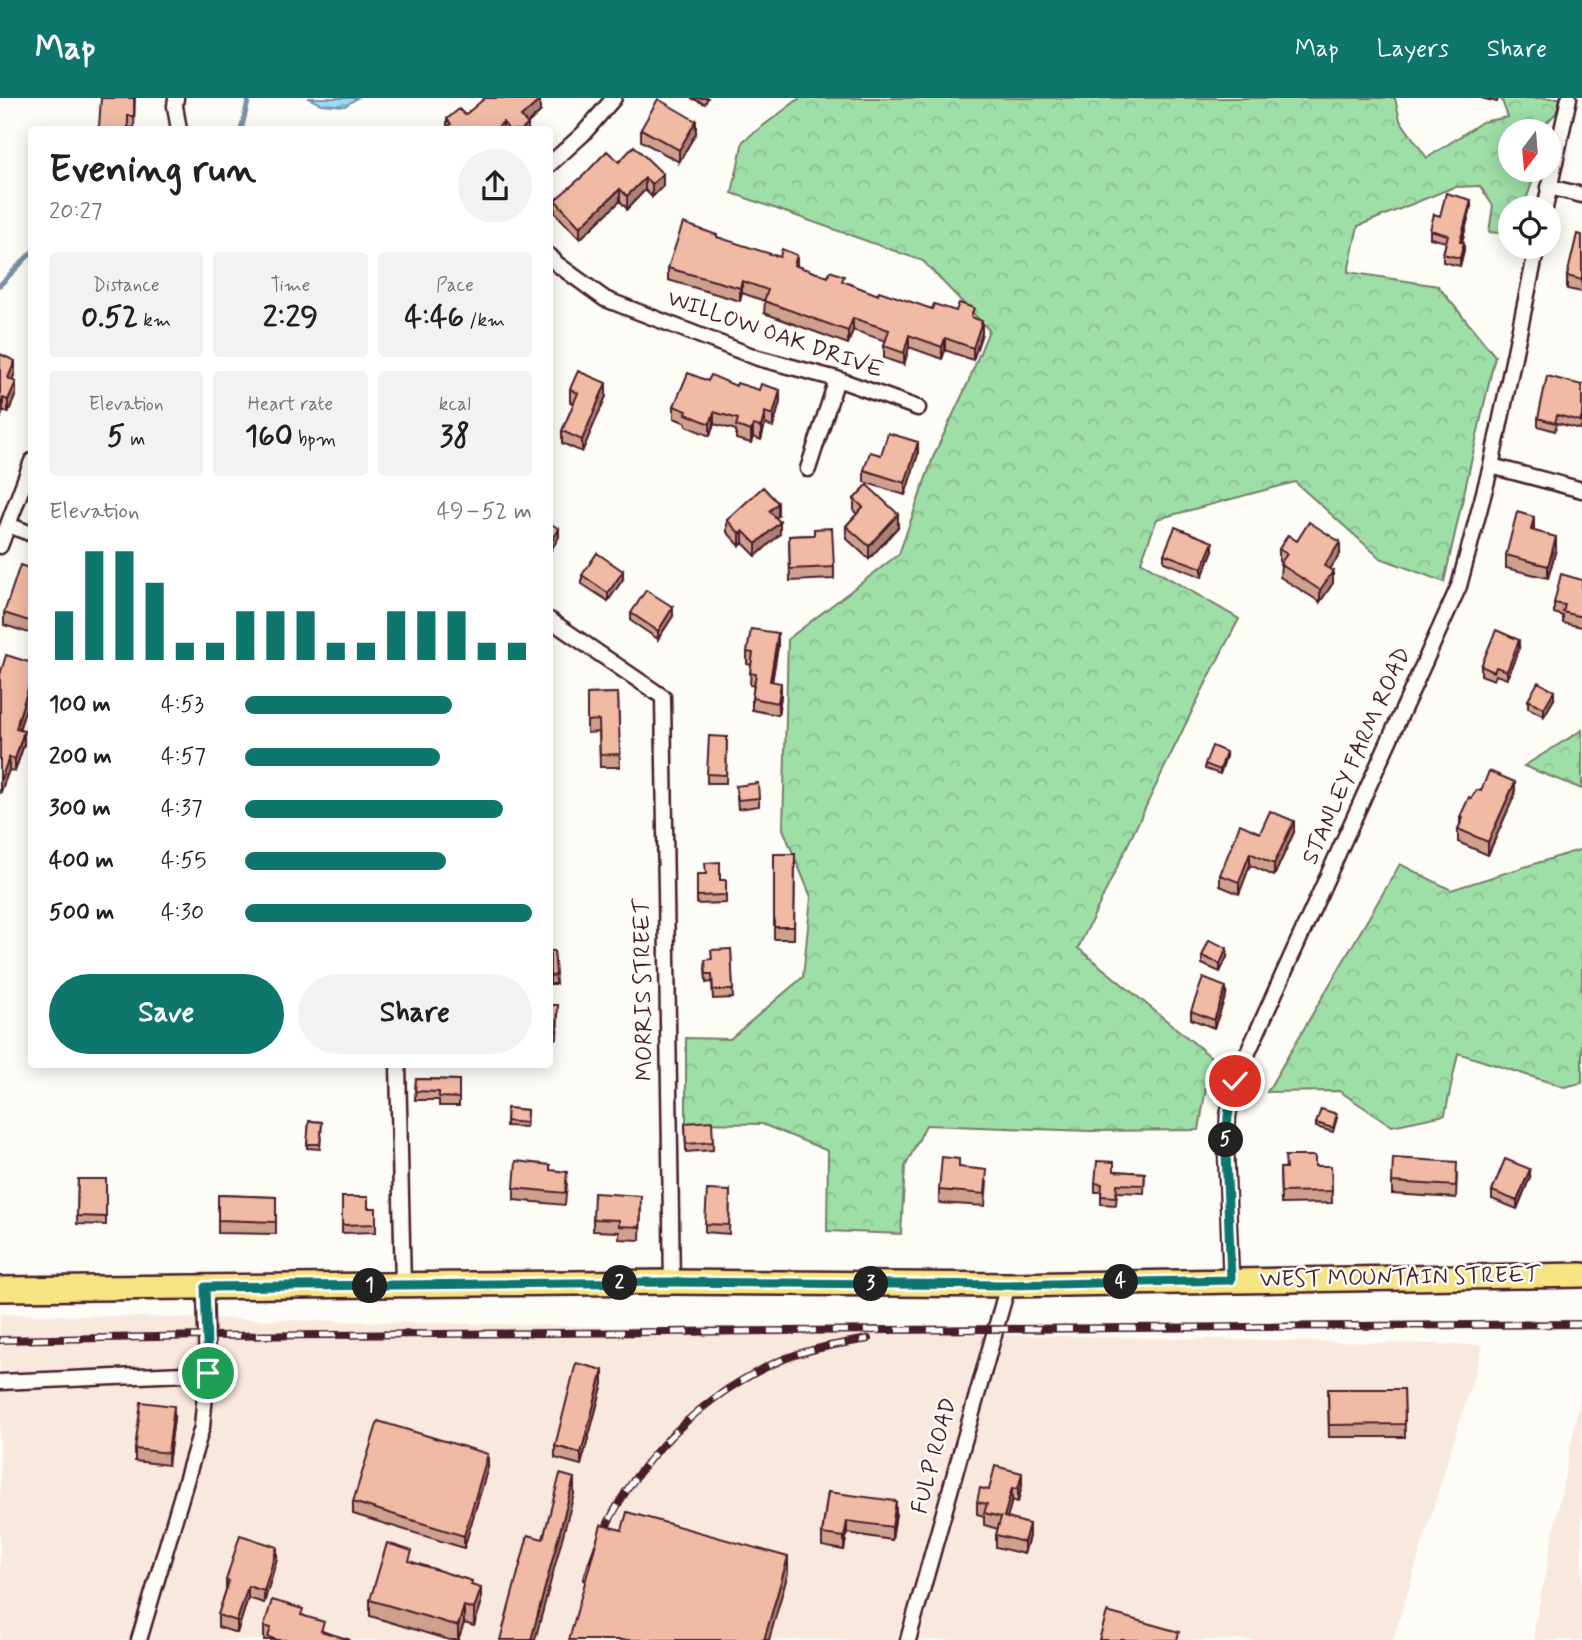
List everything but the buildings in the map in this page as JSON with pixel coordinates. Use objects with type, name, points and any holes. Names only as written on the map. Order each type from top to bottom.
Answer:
[{"type":"main road","name":"WEST MOUNTAIN STREET","points":[[0,1289],[672,1282],[1008,1285],[1582,1275]]},
{"type":"street","points":[[176,98],[178,126]]},
{"type":"street","points":[[553,161],[583,134],[614,98]]},
{"type":"street","points":[[1547,196],[1569,98]]},
{"type":"street","points":[[1549,187],[1582,195]]},
{"type":"street","name":"WILLOW OAK DRIVE","points":[[553,259],[604,299],[758,358],[836,379],[918,408]]},
{"type":"street","name":"STANLEY FARM ROAD","points":[[1231,1280],[1226,1152],[1228,1116],[1235,1081],[1459,586],[1491,466],[1534,259]]},
{"type":"street","points":[[808,469],[836,379]]},
{"type":"street","points":[[1491,466],[1582,490]]},
{"type":"street","points":[[0,546],[28,472]]},
{"type":"street","points":[[8,525],[28,532]]},
{"type":"street","name":"MORRIS STREET","points":[[553,622],[663,697],[672,1282]]},
{"type":"street","points":[[398,1068],[403,1286]]},
{"type":"street","name":"FULP ROAD","points":[[908,1640],[1008,1285]]},
{"type":"street","points":[[139,1640],[202,1427],[208,1373],[205,1287]]},
{"type":"street","points":[[0,1382],[208,1373]]},
{"type":"shaded area","points":[[0,1314],[1483,1345],[1393,1640],[0,1640]]},
{"type":"shaded area","points":[[1582,1389],[1582,1640],[1535,1640],[1534,1630]]},
{"type":"green space","points":[[800,98],[1395,98],[1400,120],[1427,158],[1482,122],[1508,117],[1501,98],[1560,98],[1556,113],[1550,119],[1498,119],[1498,182],[1532,182],[1527,196],[1498,196],[1498,233],[1489,232],[1493,206],[1480,186],[1454,187],[1358,226],[1348,272],[1438,286],[1495,356],[1444,582],[1380,558],[1295,482],[1157,519],[1141,562],[1239,619],[1078,948],[1211,1057],[1199,1130],[1090,1131],[926,1125],[905,1167],[901,1234],[827,1231],[828,1151],[762,1124],[686,1123],[686,1038],[730,1039],[803,977],[811,897],[783,829],[788,639],[899,554],[934,455],[989,330],[923,261],[732,193],[743,141]]},
{"type":"green space","points":[[1582,730],[1582,789],[1524,766]]},
{"type":"green space","points":[[1582,849],[1582,1083],[1564,1087],[1458,1053],[1445,1115],[1392,1126],[1339,1091],[1267,1092],[1400,864],[1451,890]]},
{"type":"water","points":[[308,98],[357,98],[345,106],[321,104]]},
{"type":"waterway","points":[[242,126],[249,98]]},
{"type":"waterway","points":[[0,285],[28,256]]},
{"type":"railway","points":[[0,1340],[1582,1324]]},
{"type":"railway","points":[[587,1579],[599,1543],[636,1477],[688,1420],[750,1375],[784,1359],[815,1349],[868,1339]]},
{"type":"route","points":[[208,1373],[205,1287],[672,1282],[1008,1285],[1231,1280],[1226,1152],[1228,1116],[1235,1081]]}]
